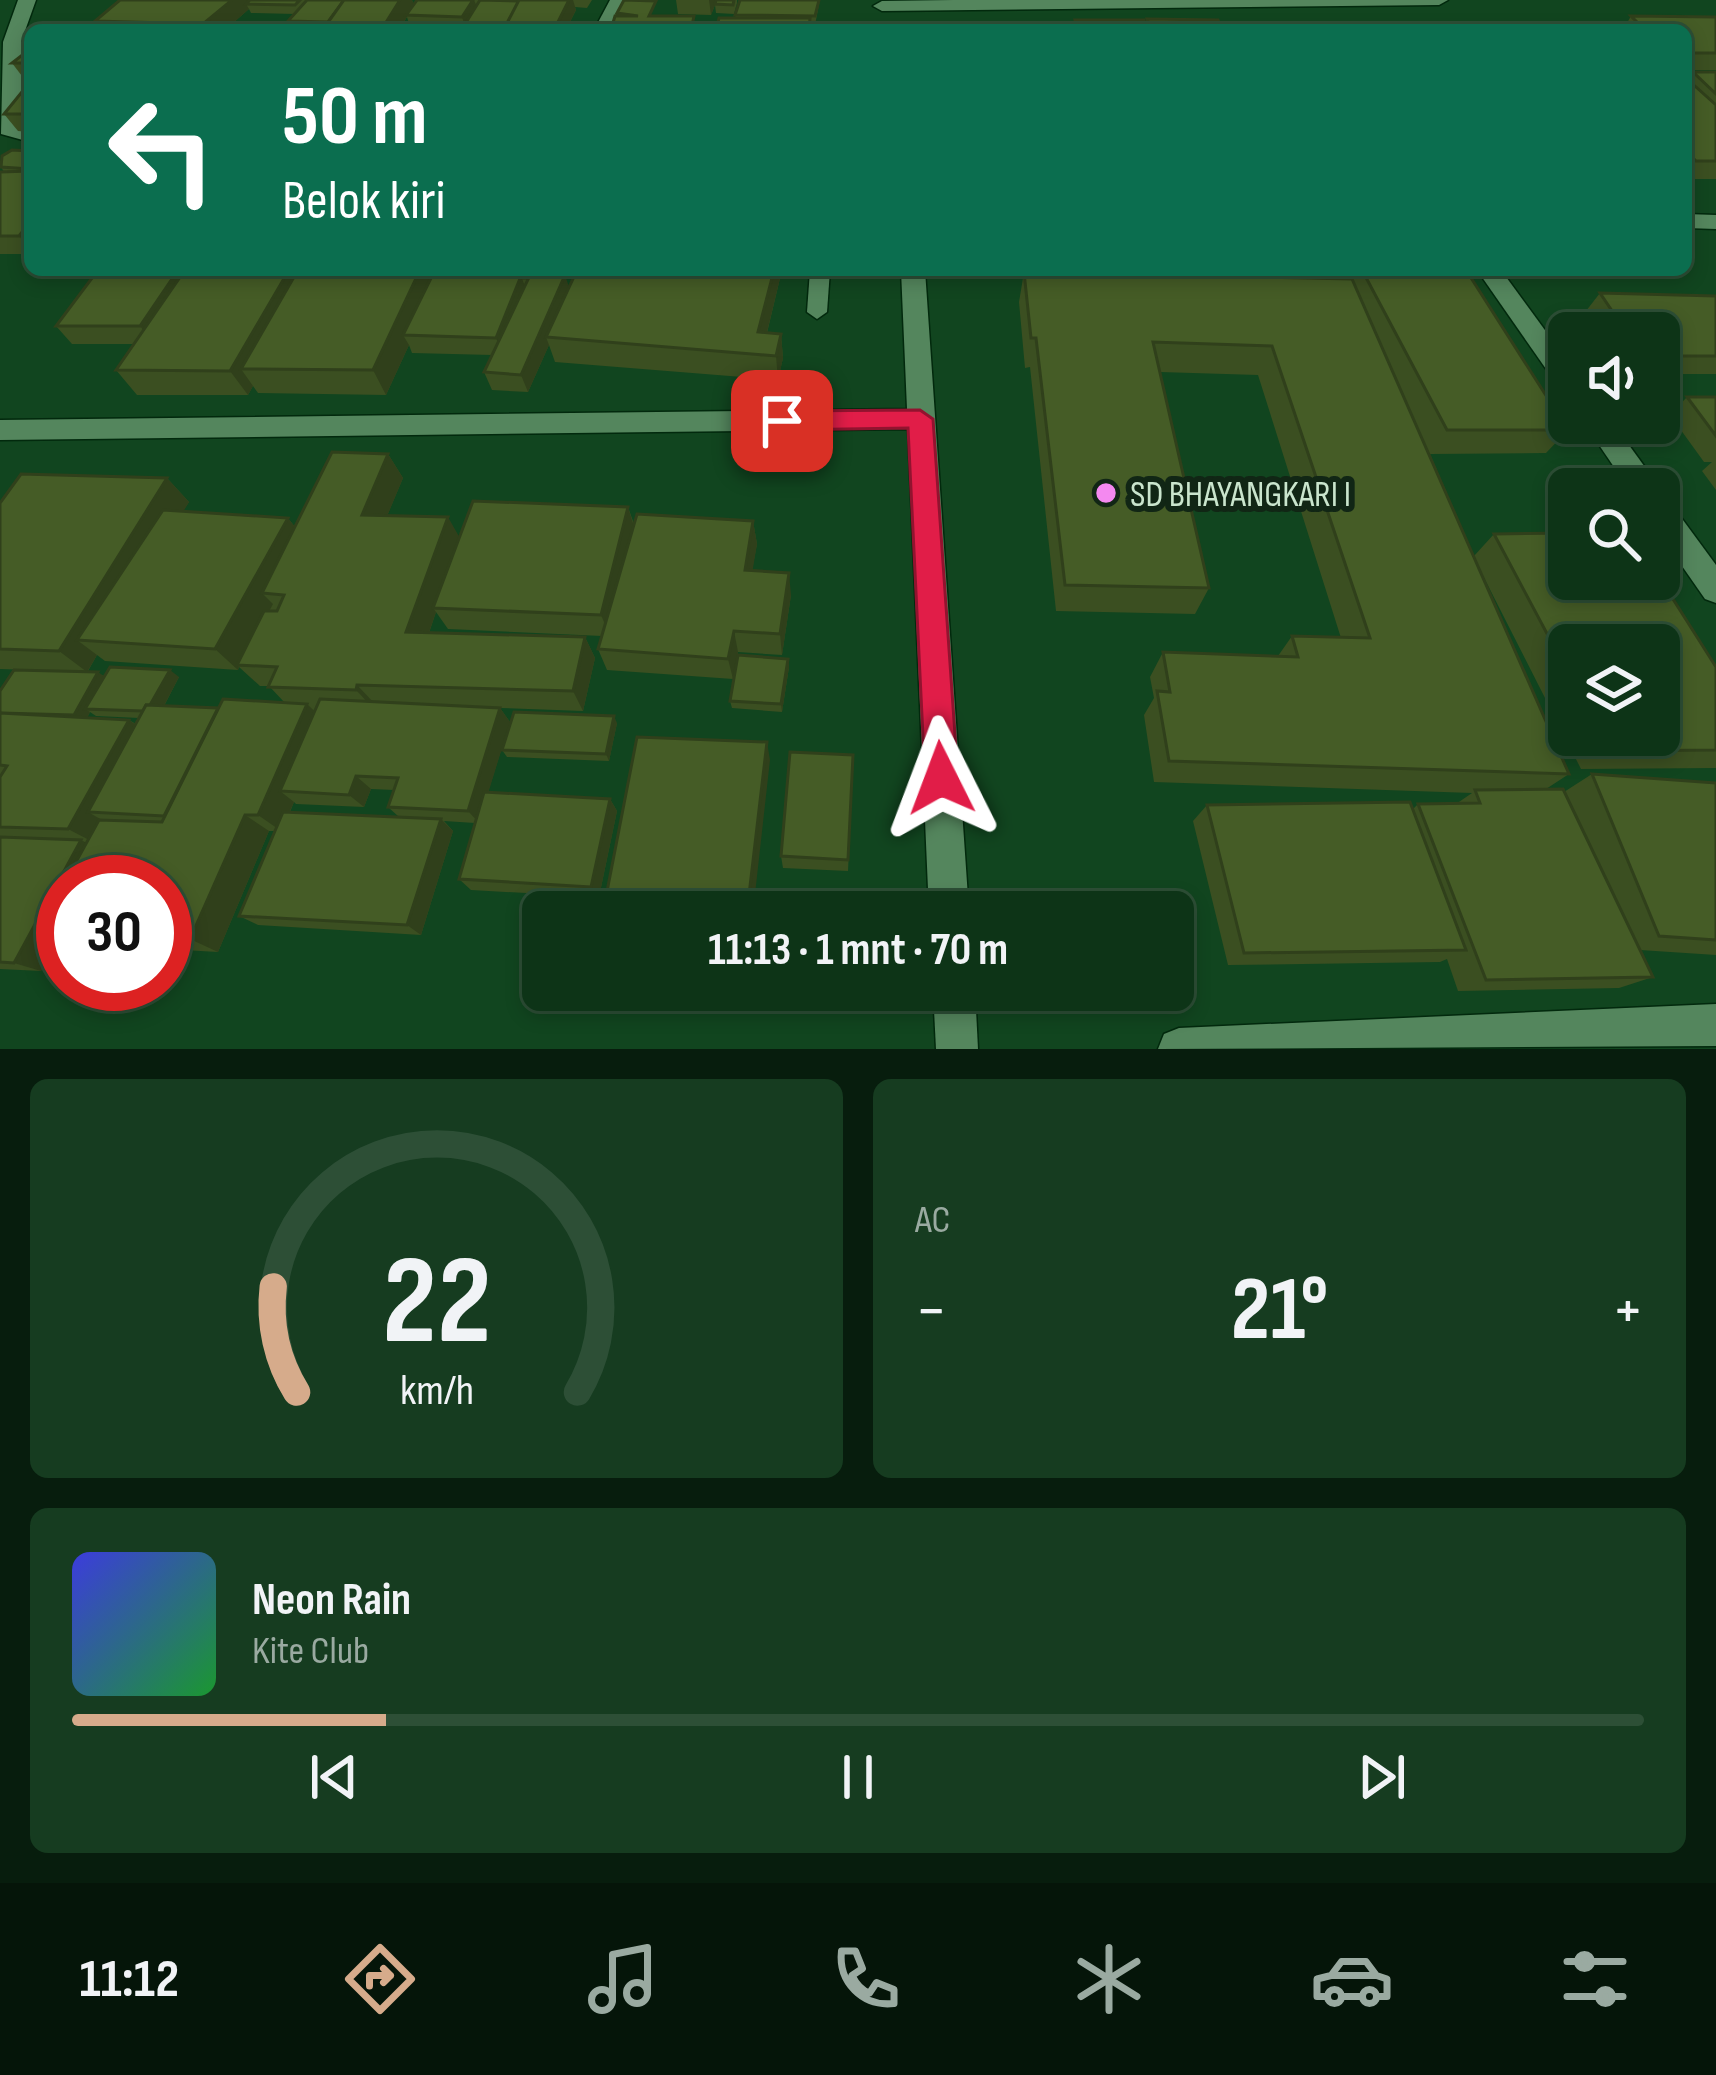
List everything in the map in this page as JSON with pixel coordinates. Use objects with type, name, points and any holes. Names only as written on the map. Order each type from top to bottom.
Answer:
[{"type":"street","points":[[0,156],[21,135],[21,42],[27,0]]},
{"type":"street","points":[[882,3],[1439,0]]},
{"type":"street","points":[[913,276],[948,891]]},
{"type":"street","points":[[1493,276],[1548,353]]},
{"type":"street","points":[[0,430],[920,419]]},
{"type":"street","points":[[1680,539],[1716,590]]},
{"type":"street","points":[[955,1011],[957,1049]]},
{"type":"street","points":[[1179,1049],[1716,1025]]},
{"type":"lane","points":[[817,313],[820,276]]},
{"type":"building","points":[[120,0],[232,0],[203,24],[95,21]]},
{"type":"building","points":[[250,0],[300,0],[295,5],[246,4]]},
{"type":"building","points":[[307,0],[344,0],[328,22],[288,21]]},
{"type":"building","points":[[344,0],[400,0],[385,24],[327,24]]},
{"type":"building","points":[[417,0],[473,0],[462,17],[406,15]]},
{"type":"building","points":[[480,0],[519,1],[507,24],[465,24]]},
{"type":"building","points":[[519,0],[569,0],[557,24],[507,24]]},
{"type":"building","points":[[624,0],[656,1],[649,16],[694,16],[692,24],[613,24],[615,16],[638,16],[617,13]]},
{"type":"building","points":[[740,0],[819,0],[815,16],[735,15]]},
{"type":"building","points":[[1631,16],[1716,17],[1716,53],[1692,53],[1692,24],[1639,24]]},
{"type":"building","points":[[719,18],[810,18],[810,24],[718,24]]},
{"type":"building","points":[[1147,19],[1218,20],[1220,24],[1149,24]]},
{"type":"building","points":[[1075,20],[1144,20],[1145,24],[1076,24]]},
{"type":"building","points":[[1693,72],[1716,72],[1716,94]]},
{"type":"building","points":[[1692,83],[1716,105],[1716,161],[1692,157]]},
{"type":"building","points":[[24,89],[24,114],[4,114]]},
{"type":"building","points":[[24,151],[24,169],[1,167],[2,156]]},
{"type":"building","points":[[24,171],[24,230],[19,236],[0,236],[0,172]]},
{"type":"building","points":[[94,276],[174,276],[140,326],[56,326]]},
{"type":"building","points":[[181,276],[285,276],[230,371],[116,370]]},
{"type":"building","points":[[295,276],[417,276],[373,370],[241,369]]},
{"type":"building","points":[[432,276],[521,276],[496,338],[403,335]]},
{"type":"building","points":[[530,276],[565,276],[521,375],[484,372]]},
{"type":"building","points":[[574,276],[772,276],[758,332],[781,334],[776,356],[546,337]]},
{"type":"building","name":"SD BHAYANGKARI I","points":[[1024,276],[1352,279],[1548,726],[1548,756],[1561,756],[1569,774],[1169,761],[1157,691],[1170,692],[1163,652],[1298,657],[1292,636],[1370,638],[1272,346],[1153,342],[1209,588],[1065,585],[1036,338],[1031,338]]},
{"type":"building","points":[[1365,276],[1470,276],[1548,399],[1548,430],[1447,430]]},
{"type":"building","points":[[1600,293],[1716,296],[1716,356],[1681,356],[1680,312],[1613,312]]},
{"type":"building","points":[[1687,397],[1716,397],[1716,436]]},
{"type":"building","points":[[332,452],[388,454],[362,515],[448,517],[406,632],[585,637],[573,691],[268,687],[277,667],[237,665],[264,611],[277,611],[284,595],[262,593]]},
{"type":"building","points":[[21,474],[167,478],[59,651],[0,649],[0,503]]},
{"type":"building","points":[[473,501],[628,507],[601,615],[433,608]]},
{"type":"building","points":[[163,510],[288,518],[215,649],[77,640]]},
{"type":"building","points":[[637,514],[753,521],[745,570],[789,573],[780,634],[734,631],[728,659],[598,649]]},
{"type":"building","points":[[1548,533],[1548,600],[1674,600],[1716,667],[1716,750],[1680,750],[1680,624],[1548,624],[1548,636],[1494,534]]},
{"type":"building","points":[[738,655],[788,659],[781,704],[730,701]]},
{"type":"building","points":[[110,667],[170,670],[143,711],[85,709]]},
{"type":"building","points":[[14,670],[98,672],[74,715],[0,713],[0,691]]},
{"type":"building","points":[[223,699],[307,704],[258,815],[245,815],[192,934],[192,855],[80,855],[99,820],[162,822]]},
{"type":"building","points":[[320,699],[500,708],[468,811],[388,807],[398,778],[356,776],[349,795],[280,791]]},
{"type":"building","points":[[146,705],[218,708],[164,816],[88,812]]},
{"type":"building","points":[[514,712],[614,716],[606,754],[502,750]]},
{"type":"building","points":[[0,713],[129,720],[68,829],[0,827],[0,777],[7,766],[0,765]]},
{"type":"building","points":[[637,737],[767,742],[749,891],[607,891]]},
{"type":"building","points":[[790,752],[853,755],[848,860],[781,856]]},
{"type":"building","points":[[1592,774],[1716,783],[1716,940],[1659,936]]},
{"type":"building","points":[[1563,789],[1653,977],[1486,980],[1418,804],[1480,803],[1475,790]]},
{"type":"building","points":[[484,792],[610,799],[591,887],[459,879]]},
{"type":"building","points":[[1410,802],[1466,950],[1244,953],[1207,805]]},
{"type":"building","points":[[283,812],[441,819],[407,925],[239,916]]},
{"type":"building","points":[[0,837],[81,840],[73,855],[36,855],[36,923],[14,963],[0,962]]},
{"type":"place","name":"SD BHAYANGKARI I","points":[[1106,493]]},
{"type":"route","points":[[782,421],[920,419],[941,778]]}]
